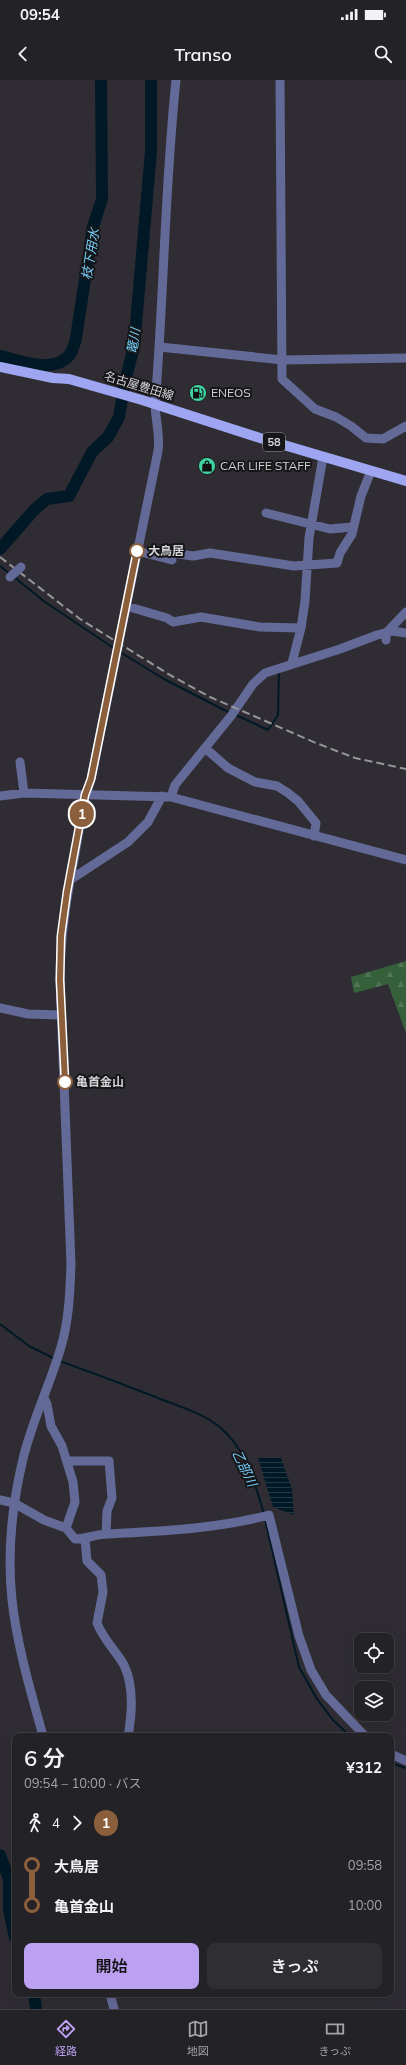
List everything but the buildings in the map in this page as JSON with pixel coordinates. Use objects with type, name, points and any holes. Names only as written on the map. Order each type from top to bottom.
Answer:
[{"type":"main road","name":"名古屋豊田線","points":[[0,367],[53,378],[69,379],[142,400],[323,457],[406,480]]},
{"type":"street","points":[[42,1733],[19,1640],[12,1600],[11,1546],[14,1503],[28,1440],[58,1357],[66,1323],[72,1264],[61,1015],[61,936],[85,795],[91,779],[159,447],[154,404],[160,347],[164,248],[176,80]]},
{"type":"street","points":[[280,80],[282,379],[314,409],[331,414],[351,426],[366,438],[383,439],[406,426]]},
{"type":"street","points":[[160,347],[283,360],[406,358]]},
{"type":"street","points":[[292,663],[301,628],[309,566],[309,538],[323,457]]},
{"type":"street","points":[[154,554],[164,552],[193,556],[210,553],[294,566],[336,563],[340,553],[352,534],[371,471]]},
{"type":"street","points":[[266,513],[311,523],[330,529],[353,527]]},
{"type":"street","points":[[137,551],[154,554],[172,560]]},
{"type":"street","points":[[10,577],[21,567]]},
{"type":"street","points":[[126,606],[154,616],[167,618],[173,622],[201,617],[260,627],[301,628]]},
{"type":"street","points":[[386,636],[406,612]]},
{"type":"street","points":[[70,880],[128,842],[148,822],[175,785],[232,716],[253,684],[265,673],[292,663],[386,636],[406,633]]},
{"type":"street","points":[[206,748],[228,768],[255,782],[277,786],[298,801],[316,823],[314,836]]},
{"type":"street","points":[[20,762],[24,792]]},
{"type":"street","points":[[0,796],[24,792],[167,797],[406,860]]},
{"type":"street","points":[[0,1008],[28,1014],[61,1015]]},
{"type":"street","points":[[44,1398],[47,1404],[53,1431],[58,1438],[73,1482],[75,1502],[66,1528]]},
{"type":"street","points":[[67,1461],[109,1461],[112,1498],[107,1511],[106,1534]]},
{"type":"street","points":[[0,1500],[14,1503],[44,1520],[66,1528],[75,1539],[85,1540],[95,1535],[185,1530],[255,1519],[269,1515],[299,1636],[311,1670],[326,1695],[362,1733]]},
{"type":"street","points":[[85,1540],[87,1561],[101,1575],[103,1592],[97,1623],[124,1666],[131,1691],[128,1733]]},
{"type":"street","points":[[394,1755],[406,1761]]},
{"type":"street","points":[[111,1997],[114,2009]]},
{"type":"green space","points":[[406,961],[406,1033],[388,984],[354,993],[351,977]]},
{"type":"water","points":[[258,1458],[281,1458],[292,1489],[294,1515],[273,1507]]},
{"type":"waterway","name":"枝下用水","points":[[0,356],[37,365],[47,365],[56,364],[64,360],[71,353],[76,338],[93,227],[102,199],[101,80]]},
{"type":"waterway","name":"篭川","points":[[0,549],[34,510],[47,499],[69,496],[92,452],[108,437],[119,417],[125,381],[134,347],[151,151],[151,80]]},
{"type":"waterway","points":[[0,566],[9,573]]},
{"type":"waterway","points":[[14,577],[45,602],[115,649]]},
{"type":"waterway","points":[[120,652],[164,679],[230,713]]},
{"type":"waterway","points":[[236,715],[268,730],[278,715],[279,671]]},
{"type":"waterway","name":"乙部川","points":[[0,1324],[29,1346],[55,1359]]},
{"type":"waterway","name":"乙部川","points":[[59,1361],[193,1411],[212,1421],[228,1435],[241,1452],[250,1472],[264,1514]]},
{"type":"waterway","name":"乙部川","points":[[265,1519],[299,1667],[317,1699],[333,1720],[347,1733]]},
{"type":"waterway","name":"乙部川","points":[[394,1764],[406,1768]]},
{"type":"waterway","name":"篭川","points":[[0,1855],[9,1879],[9,1909],[12,1924]]},
{"type":"waterway","name":"篭川","points":[[34,1997],[36,2009]]},
{"type":"railway","points":[[0,557],[80,619],[170,675],[210,697],[316,743],[355,758],[406,769]]},
{"type":"bus line","name":"1","points":[[65,1082],[60,980],[61,936],[67,892],[85,795],[91,779],[137,551]]},
{"type":"place","name":"ENEOS","points":[[198,393]]},
{"type":"place","name":"CAR LIFE STAFF","points":[[207,466]]},
{"type":"place","name":"大鳥居","points":[[137,551]]},
{"type":"place","name":"亀首金山","points":[[65,1082]]}]
